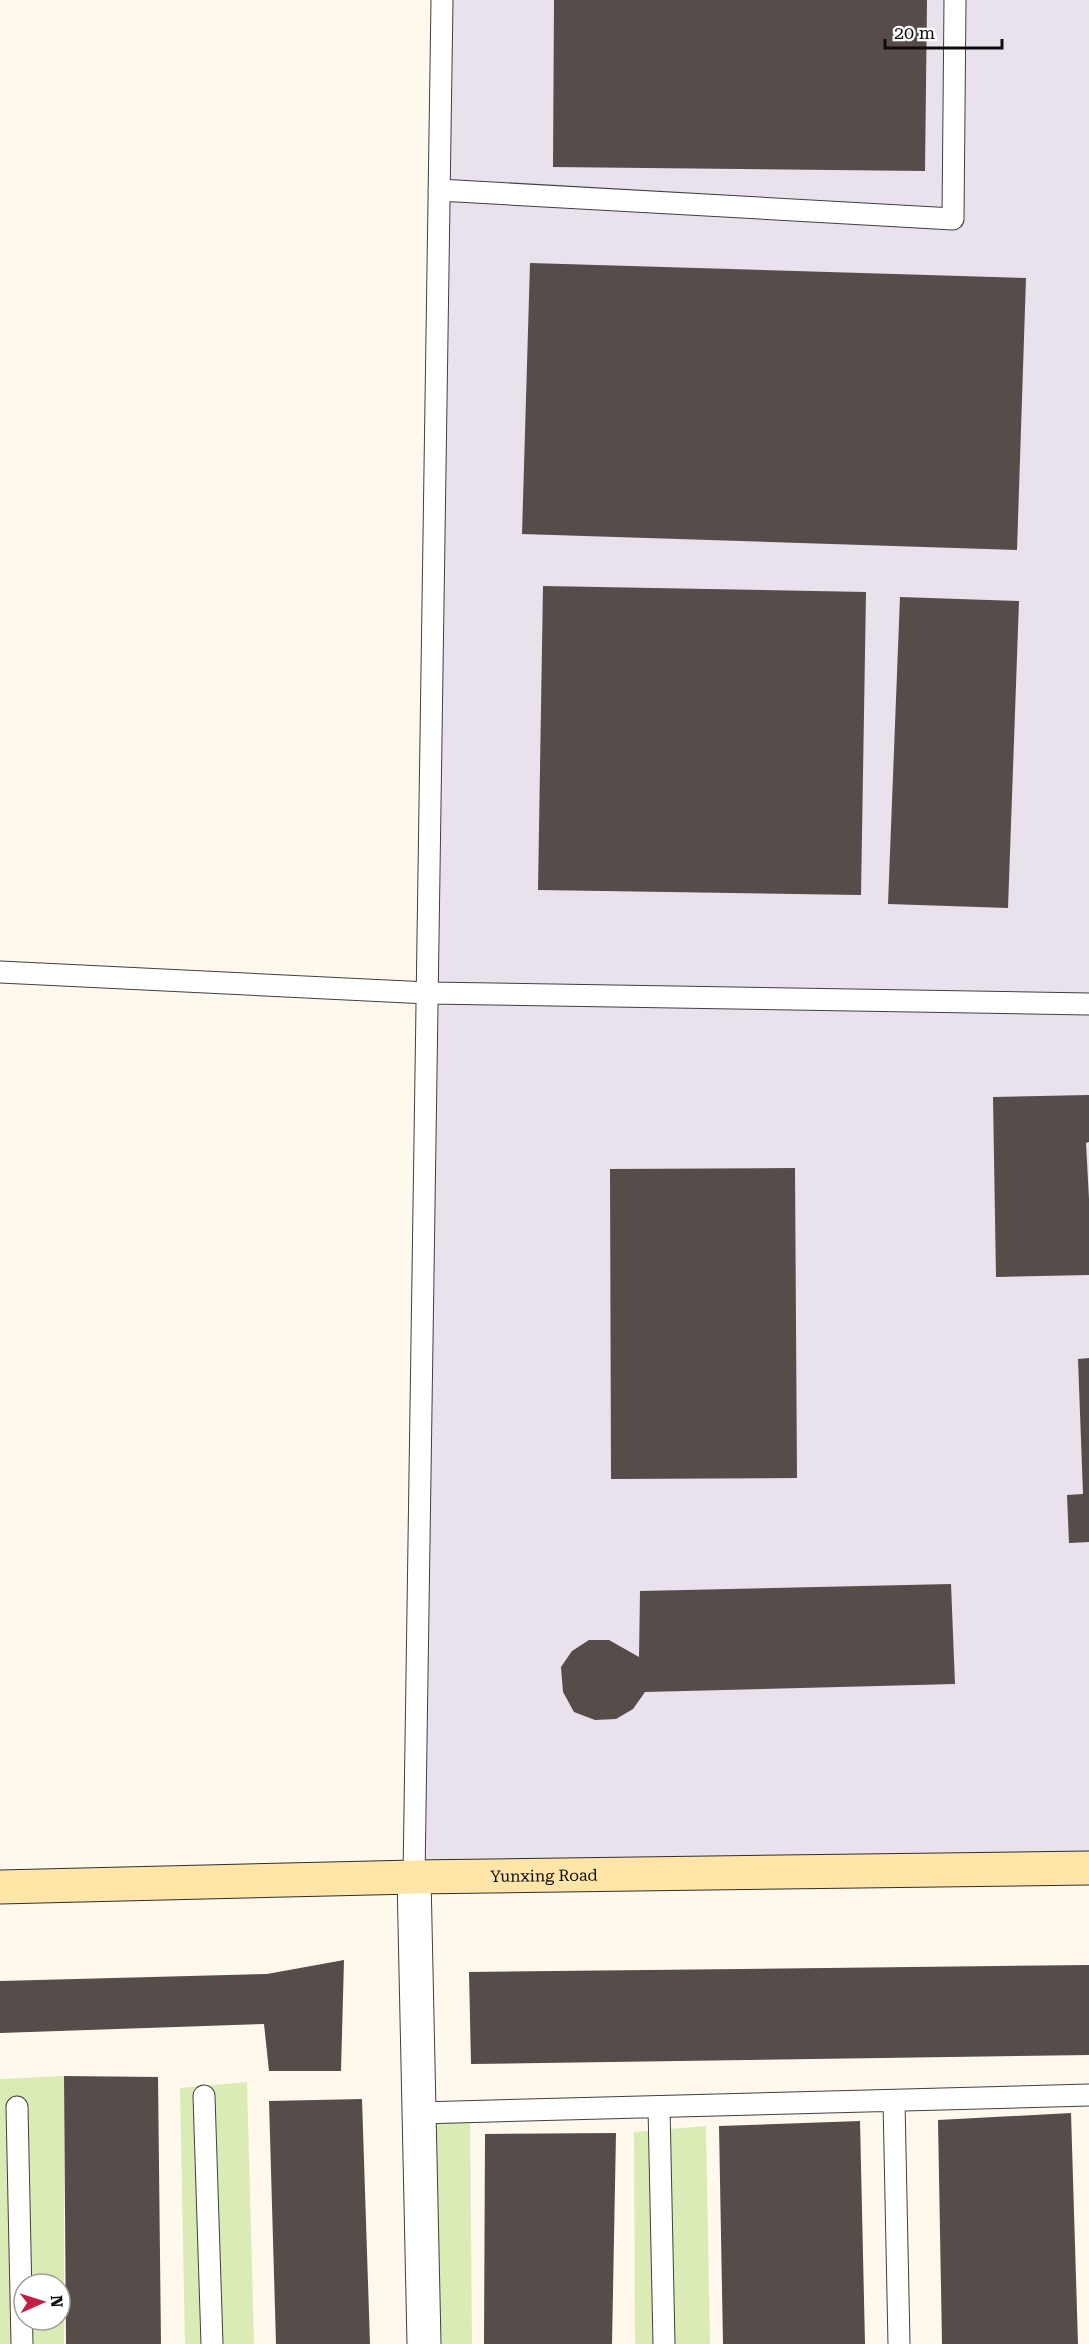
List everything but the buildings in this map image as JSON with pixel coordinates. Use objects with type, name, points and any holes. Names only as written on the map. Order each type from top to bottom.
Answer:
[{"type":"main road","name":"Yunxing Road","points":[[0,1887],[414,1877],[1089,1868]]},
{"type":"street","points":[[414,1877],[424,2344]]},
{"type":"lane","points":[[414,1877],[442,0]]},
{"type":"lane","points":[[439,190],[953,219],[955,0]]},
{"type":"lane","points":[[0,972],[428,993],[1089,1004]]},
{"type":"lane","points":[[419,2113],[1089,2095]]},
{"type":"lane","points":[[204,2096],[212,2344]]},
{"type":"lane","points":[[894,2101],[899,2344]]},
{"type":"lane","points":[[17,2107],[22,2344]]},
{"type":"lane","points":[[659,2107],[664,2344]]},
{"type":"shaded area","points":[[442,0],[1089,0],[1089,1868],[414,1877]]},
{"type":"green space","points":[[64,2076],[64,2272],[12,2272],[12,2332],[64,2332],[64,2344],[0,2344],[0,2079]]},
{"type":"green space","points":[[247,2082],[254,2344],[185,2344],[180,2088]]},
{"type":"green space","points":[[470,2112],[472,2344],[424,2344],[419,2113]]},
{"type":"green space","points":[[706,2126],[710,2344],[635,2344],[634,2132]]}]
